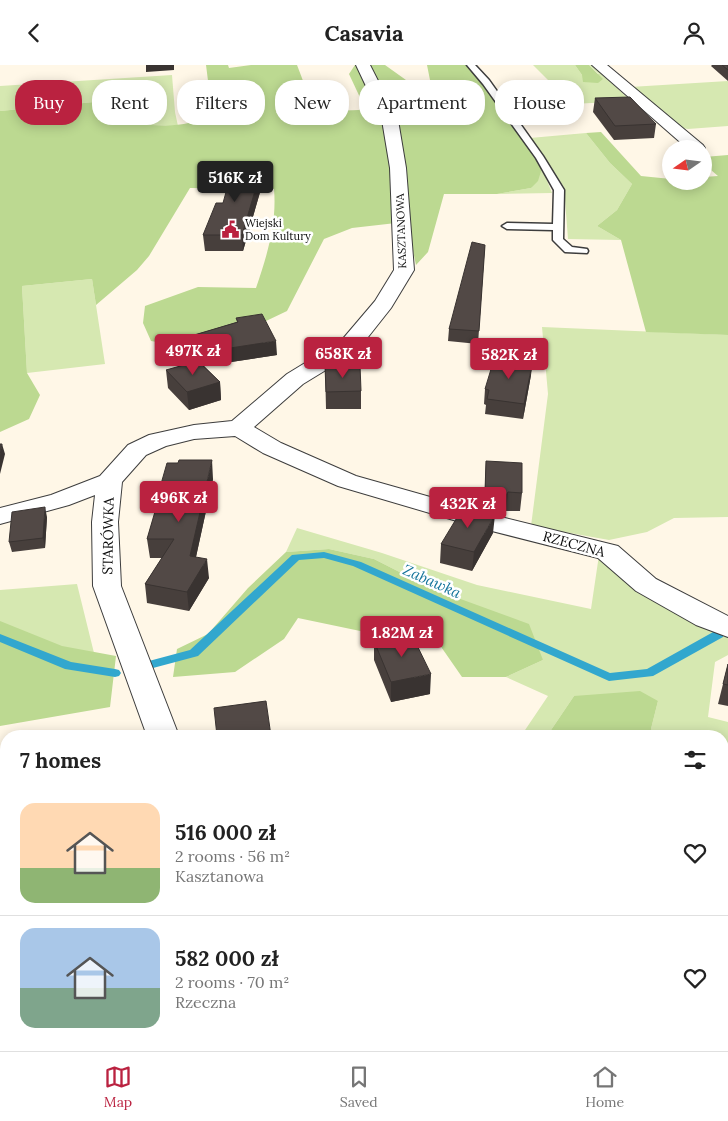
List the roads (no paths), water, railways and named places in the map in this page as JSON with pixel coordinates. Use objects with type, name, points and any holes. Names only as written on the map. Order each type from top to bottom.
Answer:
[{"type":"street","name":"KASZTANOWA","points":[[239,428],[295,379],[350,346],[384,304],[404,270],[398,168],[390,120],[363,65]]},
{"type":"street","points":[[599,65],[687,140]]},
{"type":"street","name":"STARÓWKA","points":[[161,730],[107,585],[105,523],[109,481],[136,450],[158,440],[194,432],[239,428]]},
{"type":"street","name":"RZECZNA","points":[[239,428],[272,448],[348,481],[492,523],[608,552],[646,585],[717,623]]},
{"type":"street","points":[[0,516],[60,500],[109,481]]},
{"type":"lane","points":[[471,65],[486,82],[540,158],[559,190],[558,240],[569,250],[583,251]]},
{"type":"lane","points":[[507,226],[558,227]]},
{"type":"waterway","name":"Zabawka","points":[[153,664],[194,653],[296,557],[324,555],[357,564],[609,677],[649,673],[719,634]]},
{"type":"waterway","name":"Zabawka","points":[[0,638],[69,666],[115,673]]},
{"type":"place","name":"Wiejski Dom Kultury","points":[[231,229]]}]
